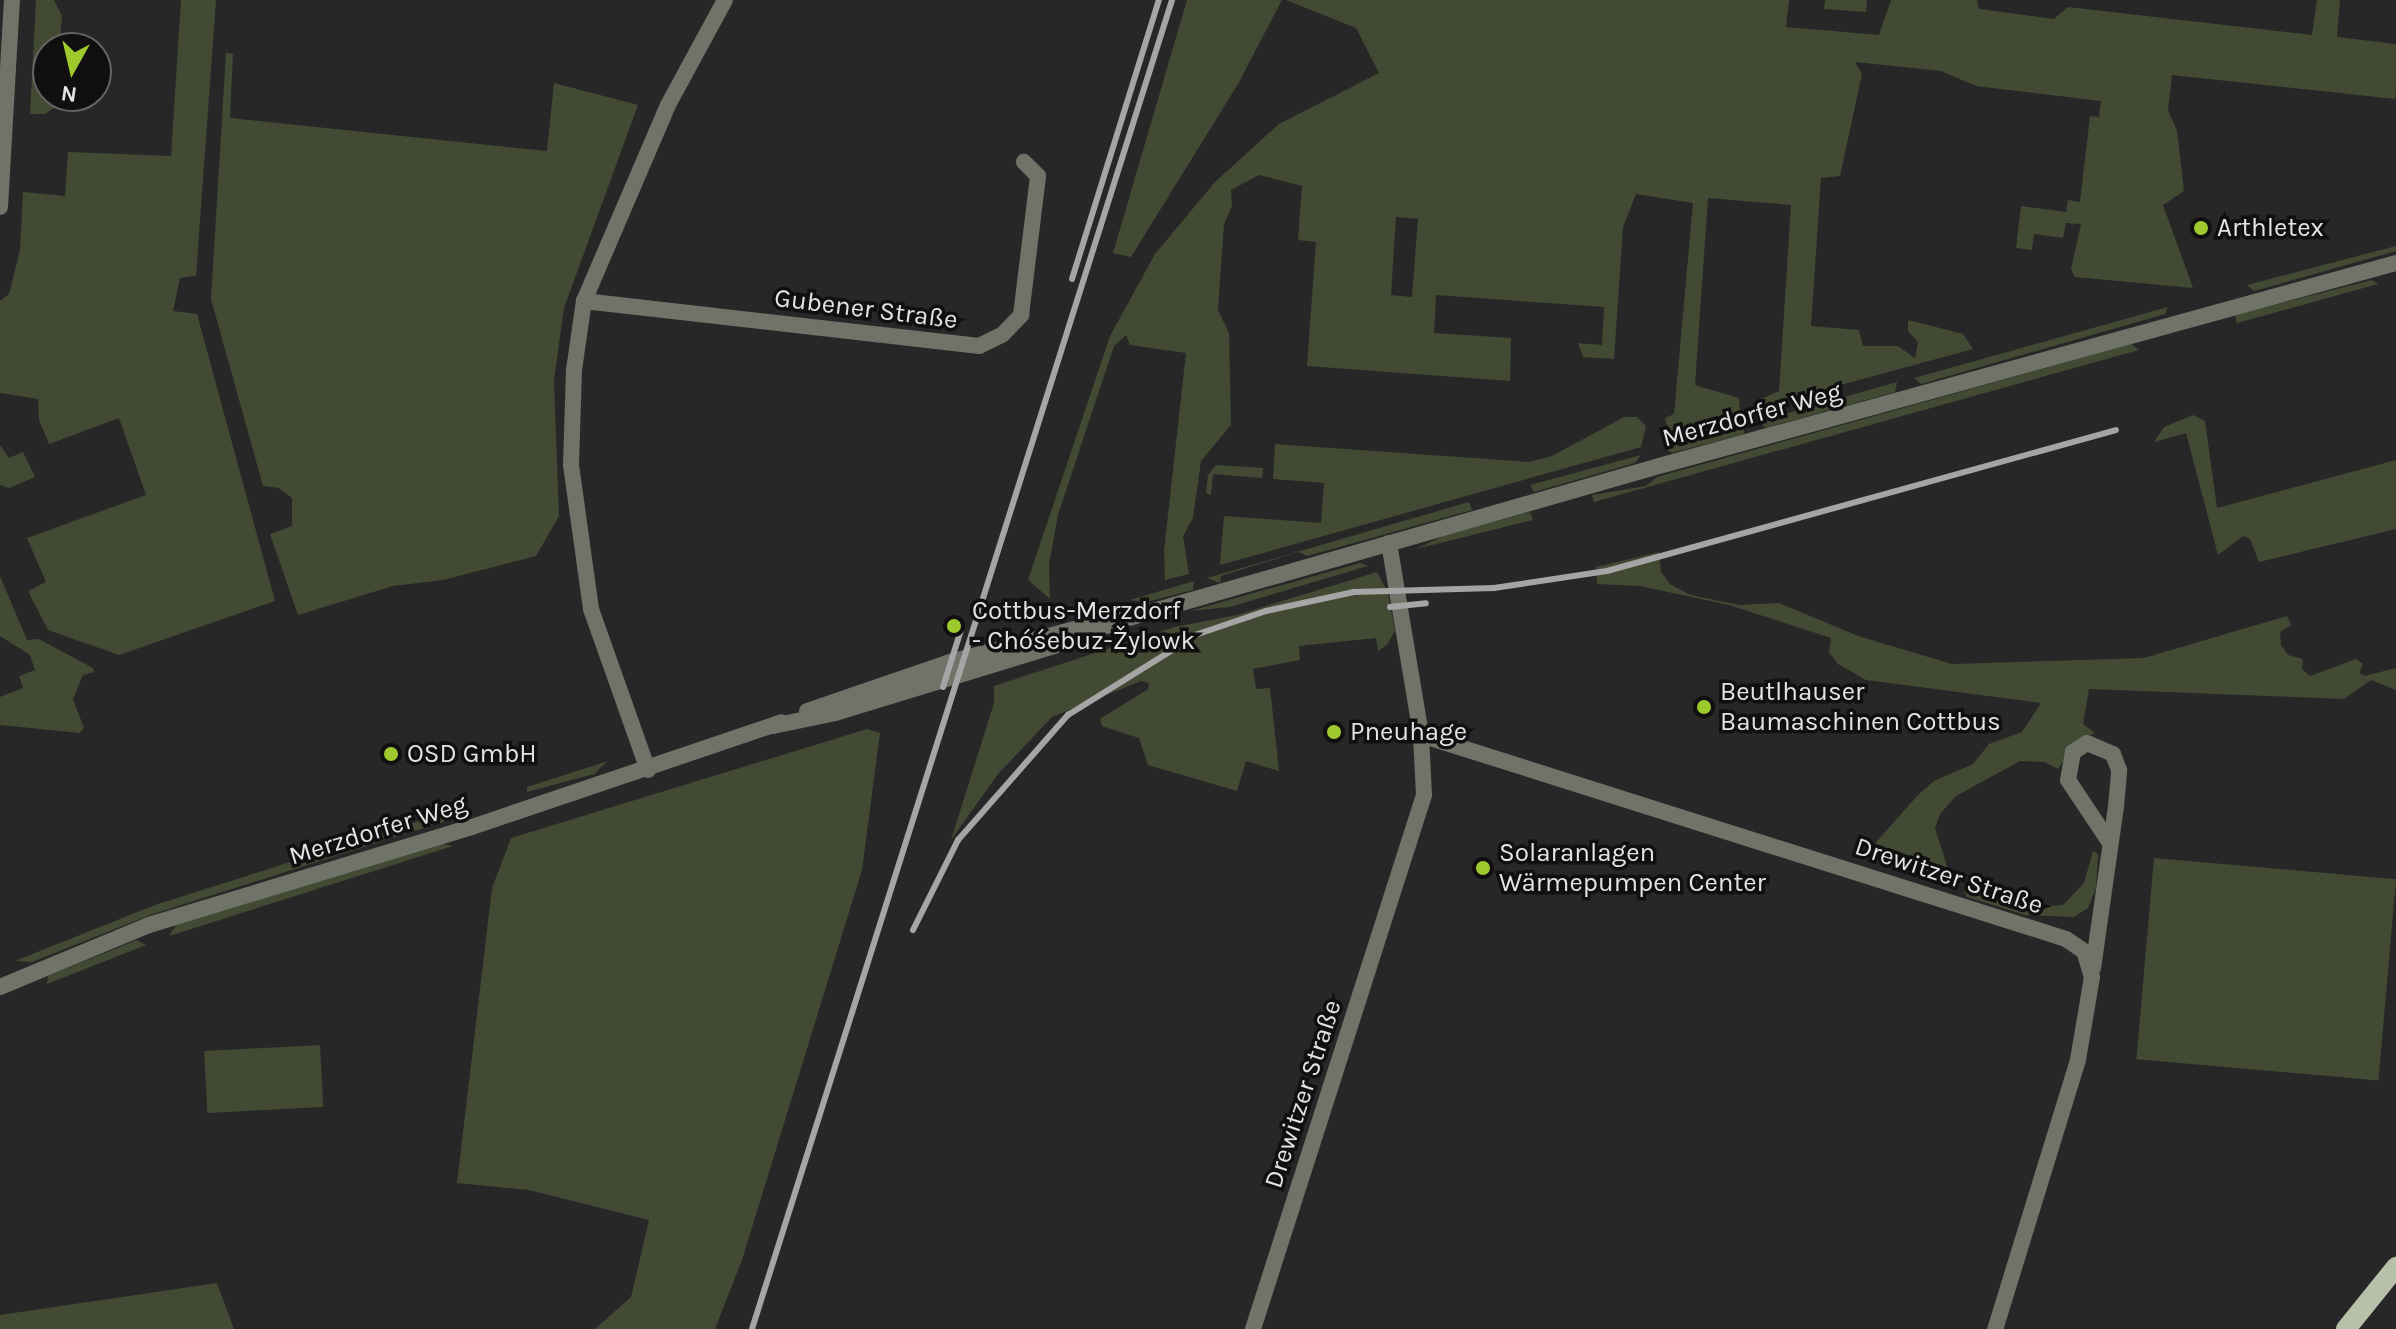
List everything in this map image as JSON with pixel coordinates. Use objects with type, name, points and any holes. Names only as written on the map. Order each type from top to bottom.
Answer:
[{"type":"main road","points":[[2346,1329],[2396,1267]]},
{"type":"street","points":[[0,207],[12,0]]},
{"type":"street","points":[[648,770],[591,609],[571,465],[574,370],[584,301],[668,105],[725,0]]},
{"type":"street","name":"Gubener Straße","points":[[584,301],[979,346],[1002,335],[1021,315],[1038,176],[1024,162]]},
{"type":"street","name":"Merzdorfer Weg","points":[[0,987],[149,925],[648,770],[773,726],[832,701],[1057,630],[1122,620],[2396,263]]},
{"type":"street","name":"Drewitzer Straße","points":[[1253,1329],[1424,795],[1421,735],[1389,543]]},
{"type":"street","name":"Drewitzer Straße","points":[[1421,735],[2066,939],[2084,951],[2092,977]]},
{"type":"street","points":[[1995,1329],[2070,1096],[2092,977],[2110,843],[2119,770],[2113,754],[2087,743],[2073,752],[2068,780],[2110,843]]},
{"type":"green space","points":[[36,0],[54,0],[62,16],[60,32],[34,32]]},
{"type":"green space","points":[[181,0],[216,0],[196,276],[180,278],[173,311],[197,314],[275,601],[119,655],[48,630],[28,591],[46,582],[27,538],[146,495],[119,418],[49,444],[39,420],[38,399],[0,393],[0,301],[9,294],[20,250],[23,192],[65,196],[68,152],[171,156]]},
{"type":"green space","points":[[1187,0],[1282,0],[1238,84],[1131,257],[1113,253]]},
{"type":"green space","points":[[1286,0],[1789,0],[1786,27],[1879,35],[1891,0],[1977,0],[1979,9],[2054,19],[2068,7],[2312,35],[2317,0],[2340,0],[2337,37],[2396,44],[2396,87],[2395,99],[2172,75],[2168,110],[2177,131],[2184,191],[2163,205],[2193,288],[2075,277],[2071,269],[2081,224],[2066,223],[2063,238],[2034,234],[2032,250],[2016,248],[2021,206],[2066,212],[2068,200],[2080,202],[2090,116],[2099,117],[2101,101],[1976,86],[1941,71],[1855,62],[1862,74],[1840,176],[1821,178],[1811,326],[1859,330],[1863,346],[1898,346],[1915,358],[1918,342],[1908,331],[1908,320],[1963,334],[1973,349],[1760,407],[1759,400],[1779,391],[1791,205],[1708,198],[1695,385],[1739,398],[1740,412],[1669,435],[1665,418],[1674,414],[1693,203],[1636,194],[1623,227],[1614,359],[1583,357],[1578,343],[1602,345],[1604,307],[1436,295],[1434,333],[1511,338],[1510,381],[1307,366],[1316,242],[1298,240],[1302,186],[1259,175],[1231,190],[1232,206],[1224,224],[1218,310],[1229,333],[1231,425],[1201,461],[1193,518],[1183,536],[1189,574],[1165,580],[1164,551],[1186,353],[1130,345],[1126,335],[1114,346],[1058,515],[1049,564],[1050,599],[1028,580],[1110,336],[1155,254],[1215,182],[1279,124],[1379,73],[1356,28]],"holes":[[[1396,217],[1418,219],[1412,297],[1391,295]]]},
{"type":"green space","points":[[1825,0],[1867,0],[1866,12],[1824,9]]},
{"type":"green space","points":[[226,53],[233,54],[230,118],[547,151],[554,83],[638,105],[564,308],[554,380],[559,516],[536,556],[443,580],[393,586],[298,615],[270,534],[292,526],[292,498],[279,488],[263,486],[211,299]]},
{"type":"green space","points":[[32,76],[32,112],[48,112],[30,114]]},
{"type":"green space","points":[[2396,246],[2396,251],[2254,291],[2247,285]]},
{"type":"green space","points":[[2372,280],[2378,284],[2237,323],[2235,315]]},
{"type":"green space","points":[[2168,307],[2165,314],[1921,384],[1914,378]]},
{"type":"green space","points":[[2131,344],[2139,350],[1594,502],[1592,495],[1646,486],[1657,477]]},
{"type":"green space","points":[[1897,382],[1895,392],[1765,428],[1760,421]]},
{"type":"green space","points":[[2193,415],[2205,421],[2217,508],[2396,460],[2396,529],[2259,562],[2250,539],[2243,536],[2218,555],[2186,433],[2154,442],[2164,427]]},
{"type":"green space","points":[[1624,417],[1637,417],[1646,426],[1641,447],[1220,565],[1224,516],[1321,523],[1324,483],[1273,479],[1275,444],[1529,462],[1552,456]]},
{"type":"green space","points":[[1744,425],[1744,434],[1672,453],[1664,448]]},
{"type":"green space","points":[[0,445],[9,458],[23,452],[35,477],[9,488],[0,485]]},
{"type":"green space","points":[[1641,455],[1635,463],[1534,492],[1530,485]]},
{"type":"green space","points":[[1216,465],[1263,468],[1262,478],[1213,474],[1211,495],[1206,493],[1208,475]]},
{"type":"green space","points":[[1469,502],[1472,510],[1307,556],[1298,552],[1221,576],[1220,583],[1207,578]]},
{"type":"green space","points":[[1530,512],[1533,520],[1416,549],[1443,536]]},
{"type":"green space","points":[[1659,552],[1661,572],[1671,585],[1691,595],[1739,605],[1779,603],[1858,636],[1952,664],[2144,658],[2287,616],[2291,625],[2280,632],[2281,645],[2288,655],[2303,659],[2302,669],[2310,676],[2356,659],[2363,664],[2359,673],[2365,676],[2396,668],[2396,690],[2371,680],[2344,699],[2089,689],[2083,724],[2095,733],[2078,740],[2058,769],[2044,762],[2020,761],[1956,796],[1940,814],[1935,828],[1947,866],[1941,883],[1863,857],[1934,781],[1973,764],[1989,744],[2022,732],[2041,703],[1866,680],[1838,664],[1829,652],[1831,638],[1729,605],[1640,586],[1597,584],[1596,567]]},
{"type":"green space","points":[[1360,563],[1368,566],[1230,607],[1190,611]]},
{"type":"green space","points":[[1377,572],[1388,593],[1395,631],[1387,645],[1378,651],[1376,638],[1299,646],[1300,660],[1253,669],[1256,689],[1270,688],[1279,771],[1246,761],[1237,791],[1148,765],[1139,738],[1102,726],[1100,719],[1148,689],[1149,683],[1141,681],[1052,717],[998,774],[951,840],[994,703],[994,686],[1175,627],[1237,615]]},
{"type":"green space","points":[[0,576],[27,640],[39,639],[93,668],[94,672],[83,675],[73,699],[84,728],[80,733],[0,725],[0,697],[23,688],[19,676],[35,670],[30,655],[0,636]]},
{"type":"green space","points":[[1194,581],[1193,590],[1146,602],[1130,600]]},
{"type":"green space","points":[[867,729],[880,733],[862,870],[742,1260],[715,1329],[595,1329],[631,1297],[649,1220],[529,1190],[457,1183],[492,888],[511,838]]},
{"type":"green space","points":[[608,761],[594,774],[527,792],[527,787]]},
{"type":"green space","points":[[451,811],[449,820],[150,915],[32,962],[15,961],[155,905]]},
{"type":"green space","points":[[437,843],[453,846],[169,936],[176,925]]},
{"type":"green space","points":[[2093,851],[2098,854],[2096,888],[2088,908],[2074,917],[2025,915],[1967,897],[1964,891],[2005,898],[2021,909],[2063,905],[2084,883]]},
{"type":"green space","points":[[2154,858],[2396,879],[2378,1080],[2136,1059]]},
{"type":"green space","points":[[137,940],[146,945],[47,984],[48,976]]},
{"type":"green space","points":[[320,1045],[323,1107],[207,1113],[204,1051]]},
{"type":"green space","points":[[217,1283],[234,1329],[0,1329],[0,1315]]},
{"type":"railway","points":[[1072,279],[1159,0]]},
{"type":"railway","points":[[752,1329],[1172,0]]},
{"type":"railway","points":[[913,930],[958,840],[1068,715],[1198,634],[1266,611],[1354,592],[1494,588],[1607,571],[2116,430]]},
{"type":"railway","points":[[1390,607],[1426,603]]},
{"type":"railway","points":[[943,687],[961,630]]},
{"type":"place","name":"Arthletex","points":[[2201,228]]},
{"type":"place","name":"Cottbus-Merzdorf - Chóśebuz-Žylowk","points":[[954,626]]},
{"type":"place","name":"Beutlhauser Baumaschinen Cottbus","points":[[1704,707]]},
{"type":"place","name":"Pneuhage","points":[[1334,732]]},
{"type":"place","name":"OSD GmbH","points":[[391,754]]},
{"type":"place","name":"Solaranlagen Wärmepumpen Center","points":[[1483,868]]}]
